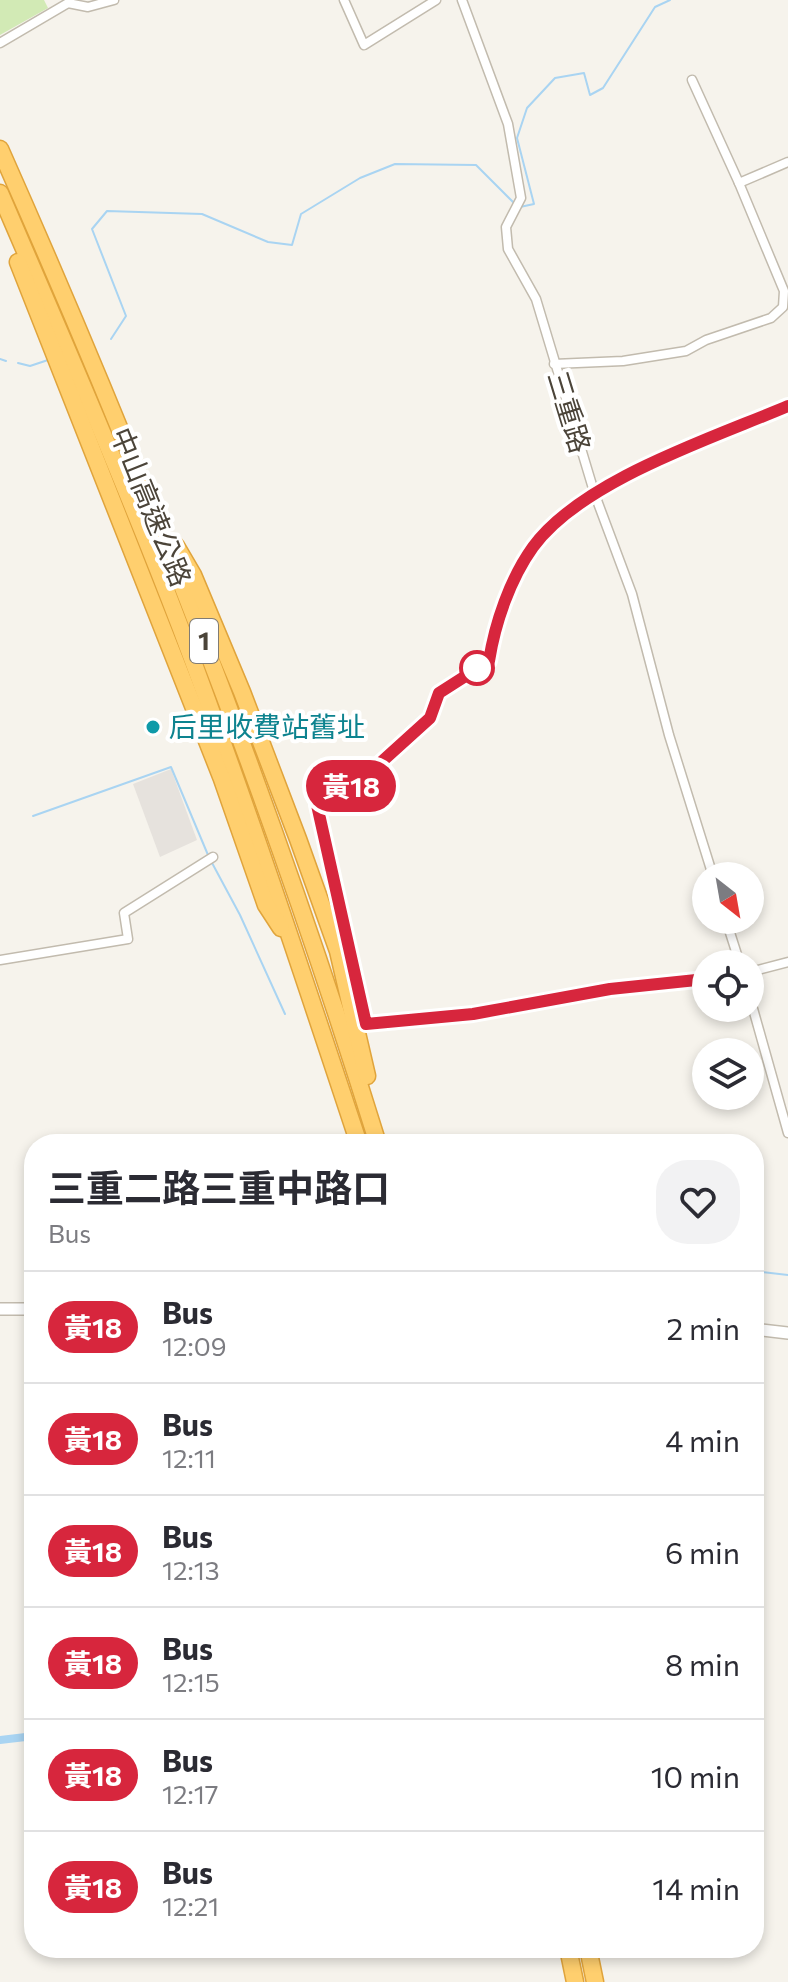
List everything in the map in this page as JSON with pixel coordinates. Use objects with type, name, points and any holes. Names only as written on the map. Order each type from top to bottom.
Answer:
[{"type":"highway","name":"中山高速公路","points":[[0,149],[142,485],[222,687],[319,952],[378,1134]]},
{"type":"highway","name":"中山高速公路","points":[[0,193],[127,490],[205,694],[294,946],[356,1134]]},
{"type":"highway","points":[[0,203],[20,266],[101,465],[179,676],[222,779],[266,905],[294,946]]},
{"type":"highway","points":[[570,1958],[575,1982]]},
{"type":"highway","points":[[590,1958],[595,1982]]},
{"type":"street","points":[[0,43],[68,3],[81,2],[88,7],[114,0]]},
{"type":"street","points":[[344,0],[364,45],[436,0]]},
{"type":"street","name":"三重路","points":[[462,0],[511,139],[521,198],[506,227],[508,249],[536,299],[595,495],[632,594],[660,706],[709,862]]},
{"type":"street","points":[[554,364],[623,361],[686,351],[706,340],[771,318],[783,307],[784,291],[776,266],[692,80]]},
{"type":"street","points":[[739,183],[788,162]]},
{"type":"street","points":[[0,960],[128,939],[124,913],[213,857]]},
{"type":"street","points":[[764,968],[788,962]]},
{"type":"street","points":[[366,1024],[473,1014],[610,989],[692,980]]},
{"type":"street","points":[[757,1022],[788,1133]]},
{"type":"street","points":[[0,1309],[24,1309]]},
{"type":"street","points":[[764,1330],[788,1333]]},
{"type":"shaded area","points":[[171,769],[197,840],[160,857],[133,784]]},
{"type":"green space","points":[[0,0],[44,0],[48,8],[0,35]]},
{"type":"waterway","points":[[520,207],[534,204],[517,138],[527,108],[555,78],[584,73],[590,95],[603,88],[655,7],[670,0]]},
{"type":"waterway","points":[[111,339],[126,316],[92,229],[107,211],[202,214],[268,242],[292,245],[301,214],[360,178],[395,164],[476,165],[515,204]]},
{"type":"waterway","points":[[0,359],[6,361]]},
{"type":"waterway","points":[[18,363],[30,366],[48,360]]},
{"type":"waterway","points":[[33,816],[171,767],[208,855]]},
{"type":"waterway","points":[[211,861],[240,915],[285,1014]]},
{"type":"waterway","points":[[764,1272],[788,1275]]},
{"type":"waterway","points":[[0,1740],[24,1737]]},
{"type":"bus line","name":"黃18","points":[[692,981],[582,993],[473,1014],[436,1015],[366,1024],[317,805],[342,793],[377,766],[430,718],[439,693],[489,661],[495,627],[523,565],[533,547],[567,514],[651,464],[788,406]]},
{"type":"place","name":"后里收費站舊址","points":[[153,727]]}]
